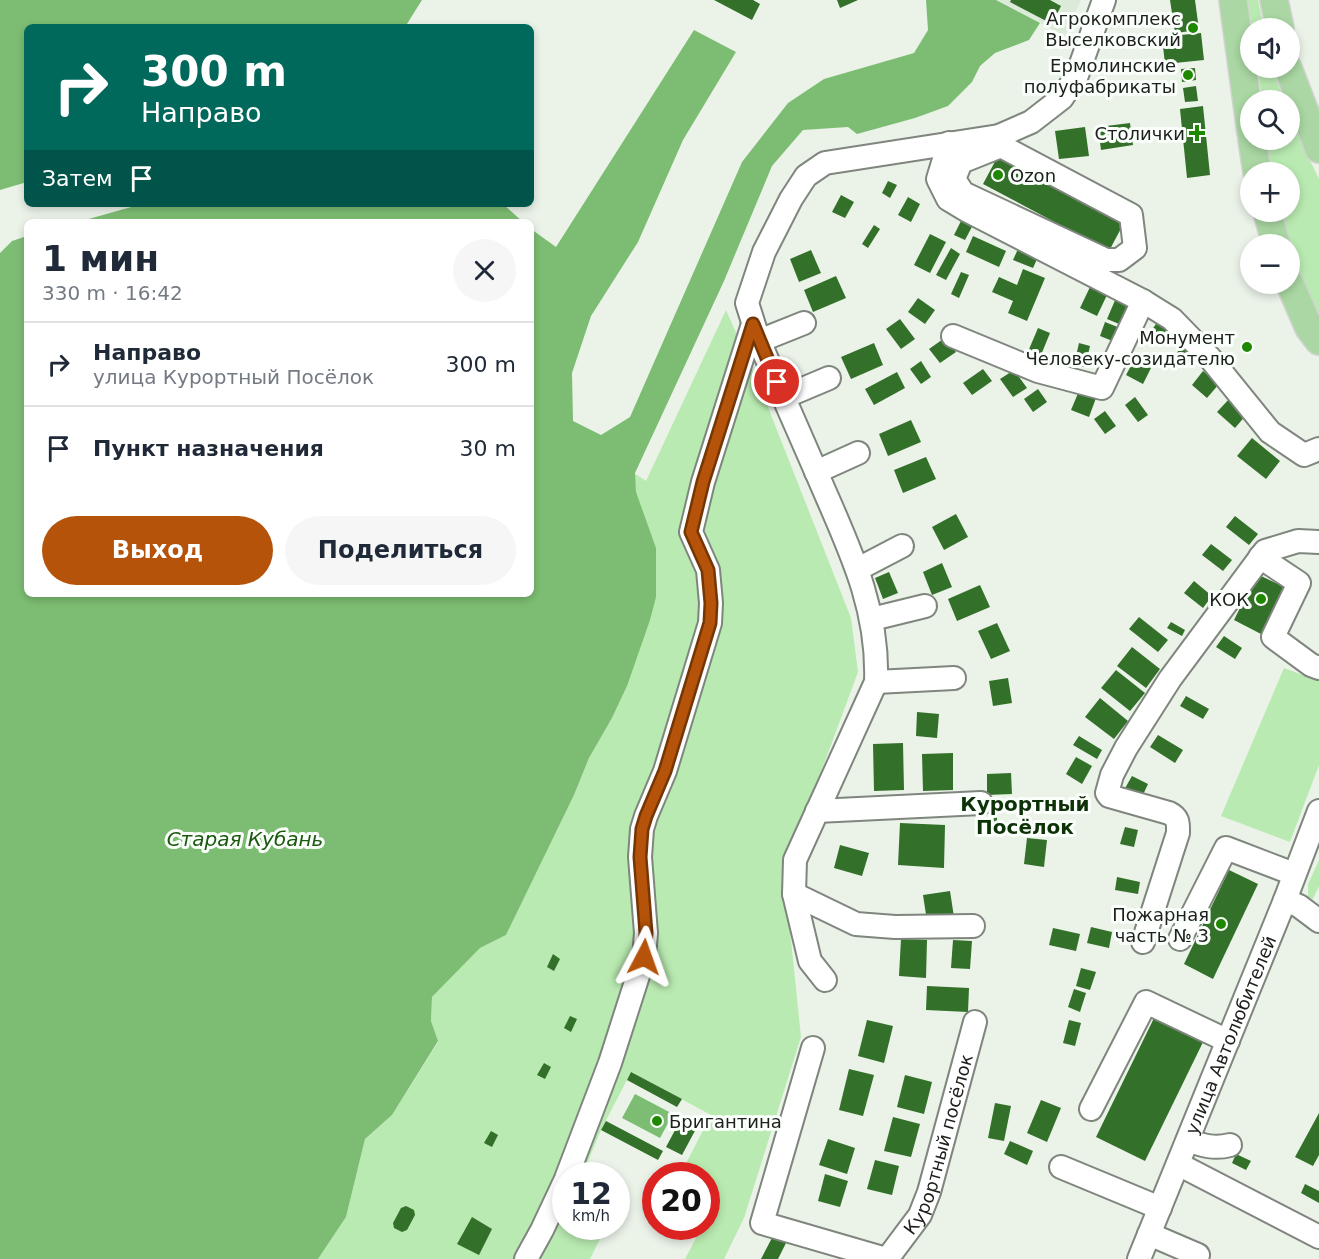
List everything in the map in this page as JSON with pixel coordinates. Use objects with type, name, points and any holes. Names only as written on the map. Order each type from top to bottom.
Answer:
[{"type":"main road","points":[[1233,0],[1245,90]]},
{"type":"main road","points":[[1274,0],[1278,18]]},
{"type":"main road","points":[[1292,78],[1319,150]]},
{"type":"main road","points":[[1294,294],[1309,328],[1319,341]]},
{"type":"street","points":[[572,1162],[610,1063],[644,957],[646,933],[640,857],[642,829],[665,771],[710,623],[708,570],[691,532],[703,482],[753,323],[764,252],[791,199],[806,176],[825,163],[949,142],[1000,141],[1131,215],[1135,248],[1119,260],[1106,260],[963,193],[954,179],[961,162],[1000,141],[1031,122],[1062,98],[1077,75],[1104,0]]},
{"type":"street","points":[[949,142],[938,179],[948,199],[1143,301],[1172,319],[1210,358],[1270,432],[1304,455],[1319,449]]},
{"type":"street","points":[[953,336],[1038,371],[1102,388],[1143,301]]},
{"type":"street","points":[[753,323],[804,323]]},
{"type":"street","points":[[753,323],[858,569],[872,619],[877,657],[876,682],[795,860],[794,894],[810,961],[825,980]]},
{"type":"street","points":[[784,397],[829,378]]},
{"type":"street","points":[[816,472],[858,453]]},
{"type":"street","points":[[1143,942],[1178,833],[1178,821],[1169,813],[1114,798],[1107,793],[1112,775],[1126,748],[1170,680],[1265,551],[1298,541],[1319,542]]},
{"type":"street","points":[[858,569],[902,546]]},
{"type":"street","points":[[1260,557],[1299,583],[1273,637],[1311,665],[1319,668]]},
{"type":"street","points":[[872,619],[925,606]]},
{"type":"street","points":[[876,682],[954,678]]},
{"type":"street","points":[[817,811],[981,803]]},
{"type":"street","name":"улица Автолюбителей","points":[[1139,1259],[1319,812]]},
{"type":"street","points":[[1180,939],[1226,848],[1294,874]]},
{"type":"street","points":[[794,894],[856,924],[895,927],[973,926]]},
{"type":"street","points":[[1285,900],[1299,906],[1319,921]]},
{"type":"street","points":[[1091,1109],[1146,1002],[1228,1041]]},
{"type":"street","name":"Курортный посёлок","points":[[887,1259],[920,1215],[929,1192],[975,1022]]},
{"type":"street","points":[[813,1048],[762,1222],[887,1259]]},
{"type":"street","points":[[1188,1140],[1200,1145],[1219,1148],[1230,1145]]},
{"type":"street","points":[[1178,1164],[1319,1237]]},
{"type":"street","points":[[1061,1167],[1160,1208]]},
{"type":"street","points":[[526,1259],[552,1208]]},
{"type":"street","points":[[1149,1234],[1198,1255]]},
{"type":"shaded area","points":[[996,0],[1081,0],[1065,36]]},
{"type":"shaded area","points":[[1248,0],[1258,0],[1262,18],[1251,18]]},
{"type":"shaded area","points":[[1259,78],[1276,78],[1280,90],[1261,90]]},
{"type":"shaded area","points":[[1300,140],[1319,179],[1319,314],[1300,275],[1300,234],[1286,234],[1282,222],[1300,222],[1300,162],[1269,162],[1268,150],[1300,150]]},
{"type":"shaded area","points":[[726,310],[760,387],[851,618],[858,672],[784,872],[801,1037],[744,1218],[724,1259],[685,1259],[695,1240],[720,1240],[720,1162],[687,1162],[711,1115],[631,1072],[601,1130],[588,1162],[552,1162],[552,1240],[600,1240],[590,1259],[318,1259],[346,1217],[365,1139],[392,1115],[438,1042],[431,1021],[432,997],[480,948],[506,935],[574,795],[589,758],[627,686],[636,492],[634,473],[646,481]]},
{"type":"shaded area","points":[[1284,668],[1319,681],[1319,765],[1290,842],[1221,816]]},
{"type":"shaded area","points":[[1319,860],[1319,886],[1313,899],[1308,897],[1308,884]]},
{"type":"water","points":[[0,0],[422,0],[407,24],[24,24],[24,183],[0,190]]},
{"type":"water","name":"Старая Кубань","points":[[926,0],[996,0],[1040,23],[1029,40],[995,53],[980,66],[972,82],[948,106],[857,134],[848,127],[803,130],[772,166],[724,281],[635,473],[636,492],[656,548],[656,597],[627,686],[589,758],[574,795],[506,935],[480,948],[432,997],[431,1021],[438,1041],[392,1115],[365,1139],[346,1217],[318,1259],[0,1259],[0,253],[12,241],[24,237],[24,597],[534,597],[534,231],[556,247],[694,30],[736,52],[683,140],[638,242],[591,316],[572,373],[573,421],[601,435],[630,417],[742,162],[788,103],[824,79],[914,53],[928,30]]},
{"type":"water","points":[[131,207],[506,207],[520,219],[89,219]]},
{"type":"water","points":[[635,1094],[673,1114],[660,1138],[622,1118]]},
{"type":"building","points":[[714,0],[753,0],[760,4],[752,20]]},
{"type":"building","points":[[837,0],[858,0],[840,8]]},
{"type":"building","points":[[1011,0],[1050,0],[1061,6],[1052,24],[1010,2]]},
{"type":"building","points":[[1170,0],[1195,0],[1199,30],[1175,33]]},
{"type":"building","points":[[1201,33],[1204,60],[1165,64],[1163,46],[1173,45],[1171,36]]},
{"type":"building","name":"Ермолинские полуфабрикаты","points":[[1195,68],[1196,80],[1182,82],[1181,69]]},
{"type":"building","points":[[1196,86],[1198,101],[1185,102],[1183,88]]},
{"type":"building","points":[[1203,106],[1210,175],[1187,178],[1180,109]]},
{"type":"building","points":[[1130,123],[1133,145],[1101,150],[1098,127]]},
{"type":"building","points":[[1085,127],[1089,156],[1059,159],[1055,131]]},
{"type":"building","points":[[999,154],[1125,221],[1109,251],[983,184]]},
{"type":"building","points":[[888,181],[897,185],[890,198],[882,193]]},
{"type":"building","points":[[841,195],[854,202],[845,218],[832,212]]},
{"type":"building","points":[[908,197],[920,204],[911,222],[898,215]]},
{"type":"building","points":[[964,215],[975,221],[965,240],[954,235]]},
{"type":"building","points":[[874,225],[880,229],[868,248],[862,244]]},
{"type":"building","points":[[930,234],[946,242],[930,273],[914,265]]},
{"type":"building","points":[[973,236],[1006,251],[999,267],[966,252]]},
{"type":"building","points":[[951,248],[960,254],[946,280],[936,275]]},
{"type":"building","points":[[1018,249],[1038,257],[1033,268],[1013,260]]},
{"type":"building","points":[[811,250],[821,273],[799,282],[790,259]]},
{"type":"building","points":[[1023,269],[1045,278],[1027,321],[1008,313],[1013,301],[992,292],[999,277],[1017,285]]},
{"type":"building","points":[[961,272],[969,275],[959,298],[951,294]]},
{"type":"building","points":[[836,276],[846,298],[813,312],[804,290]]},
{"type":"building","points":[[1090,287],[1107,295],[1097,316],[1080,308]]},
{"type":"building","points":[[918,298],[935,310],[925,324],[908,312]]},
{"type":"building","points":[[1116,298],[1133,305],[1124,326],[1107,319]]},
{"type":"building","points":[[900,319],[915,339],[901,349],[886,329]]},
{"type":"building","points":[[1158,321],[1170,329],[1159,345],[1147,337]]},
{"type":"building","points":[[1105,322],[1120,328],[1115,342],[1100,336]]},
{"type":"building","points":[[1038,328],[1050,333],[1039,360],[1027,354]]},
{"type":"building","points":[[946,337],[956,352],[940,363],[929,349]]},
{"type":"building","points":[[874,343],[883,365],[851,379],[841,357]]},
{"type":"building","points":[[1079,343],[1090,346],[1085,367],[1074,365]]},
{"type":"building","points":[[1183,344],[1195,352],[1184,368],[1172,360]]},
{"type":"building","points":[[1134,360],[1151,368],[1143,384],[1126,375]]},
{"type":"building","points":[[921,361],[931,377],[921,384],[910,369]]},
{"type":"building","points":[[983,369],[992,381],[972,395],[963,383]]},
{"type":"building","points":[[1014,370],[1027,388],[1013,397],[1000,379]]},
{"type":"building","points":[[1203,371],[1219,384],[1207,398],[1192,385]]},
{"type":"building","points":[[897,372],[905,388],[874,405],[865,389]]},
{"type":"building","points":[[1038,389],[1047,402],[1033,412],[1024,399]]},
{"type":"building","points":[[1079,391],[1096,398],[1089,417],[1071,410]]},
{"type":"building","points":[[1135,397],[1148,415],[1138,422],[1125,405]]},
{"type":"building","points":[[1230,398],[1247,414],[1235,428],[1217,412]]},
{"type":"building","points":[[1105,411],[1116,426],[1105,434],[1094,419]]},
{"type":"building","points":[[911,420],[921,442],[888,456],[879,434]]},
{"type":"building","points":[[1252,438],[1280,461],[1266,479],[1237,456]]},
{"type":"building","points":[[926,457],[936,479],[903,493],[894,470]]},
{"type":"building","points":[[956,514],[968,537],[944,550],[932,527]]},
{"type":"building","points":[[1235,516],[1258,534],[1249,545],[1226,527]]},
{"type":"building","points":[[1211,544],[1232,560],[1223,571],[1202,555]]},
{"type":"building","points":[[942,563],[952,587],[932,595],[923,572]]},
{"type":"building","points":[[889,572],[898,593],[883,599],[875,578]]},
{"type":"building","name":"КОК","points":[[1257,574],[1284,587],[1261,634],[1234,620]]},
{"type":"building","points":[[1194,581],[1212,596],[1203,608],[1184,593]]},
{"type":"building","points":[[980,585],[990,607],[957,621],[948,599]]},
{"type":"building","points":[[1139,617],[1168,640],[1158,652],[1129,629]]},
{"type":"building","points":[[1171,622],[1185,630],[1182,636],[1167,628]]},
{"type":"building","points":[[997,623],[1010,651],[991,659],[978,631]]},
{"type":"building","points":[[1224,636],[1242,648],[1235,659],[1216,647]]},
{"type":"building","points":[[1132,647],[1160,669],[1146,688],[1117,666]]},
{"type":"building","points":[[1116,670],[1145,693],[1130,711],[1101,688]]},
{"type":"building","points":[[1008,678],[1012,703],[993,706],[989,681]]},
{"type":"building","points":[[1186,696],[1209,709],[1203,719],[1180,706]]},
{"type":"building","points":[[1100,698],[1128,721],[1114,739],[1085,717]]},
{"type":"building","points":[[917,712],[939,714],[937,738],[916,736]]},
{"type":"building","points":[[1158,735],[1183,750],[1175,763],[1150,747]]},
{"type":"building","points":[[1079,736],[1102,750],[1097,759],[1073,745]]},
{"type":"building","points":[[903,743],[904,790],[874,791],[873,744]]},
{"type":"building","points":[[953,753],[953,790],[923,791],[922,754]]},
{"type":"building","points":[[1076,757],[1092,766],[1082,784],[1066,774]]},
{"type":"building","points":[[1011,773],[1012,794],[987,795],[987,774]]},
{"type":"building","points":[[1132,776],[1148,784],[1141,799],[1124,790]]},
{"type":"building","points":[[979,817],[997,817],[997,833],[979,834]]},
{"type":"building","points":[[900,823],[945,825],[944,868],[898,865]]},
{"type":"building","points":[[1125,827],[1138,830],[1134,847],[1120,844]]},
{"type":"building","points":[[1027,838],[1047,840],[1044,867],[1024,864]]},
{"type":"building","points":[[840,845],[869,853],[862,876],[834,868]]},
{"type":"building","name":"Пожарная часть № 3","points":[[1229,870],[1258,884],[1213,979],[1184,964]]},
{"type":"building","points":[[1117,877],[1140,882],[1138,894],[1115,890]]},
{"type":"building","points":[[950,891],[954,917],[927,921],[923,895]]},
{"type":"building","points":[[1091,927],[1112,932],[1109,948],[1087,943]]},
{"type":"building","points":[[1053,928],[1080,934],[1076,951],[1049,945]]},
{"type":"building","points":[[901,939],[927,940],[926,978],[899,976]]},
{"type":"building","points":[[953,940],[972,941],[970,969],[951,968]]},
{"type":"building","points":[[553,954],[560,959],[554,971],[547,967]]},
{"type":"building","points":[[1081,968],[1096,972],[1090,990],[1076,986]]},
{"type":"building","points":[[927,986],[969,988],[968,1012],[926,1010]]},
{"type":"building","points":[[1074,989],[1086,993],[1080,1012],[1068,1007]]},
{"type":"building","points":[[1156,1014],[1205,1038],[1145,1161],[1096,1137]]},
{"type":"building","points":[[570,1016],[577,1019],[571,1032],[564,1028]]},
{"type":"building","points":[[867,1020],[893,1026],[884,1063],[858,1056]]},
{"type":"building","points":[[1069,1020],[1081,1023],[1075,1046],[1063,1043]]},
{"type":"building","points":[[544,1063],[551,1067],[545,1079],[537,1075]]},
{"type":"building","points":[[849,1069],[874,1075],[863,1116],[839,1110]]},
{"type":"building","points":[[631,1072],[682,1099],[677,1107],[627,1080]]},
{"type":"building","points":[[905,1075],[932,1082],[924,1114],[897,1107]]},
{"type":"building","points":[[1041,1100],[1061,1108],[1047,1142],[1027,1133]]},
{"type":"building","points":[[995,1103],[1011,1106],[1004,1141],[988,1138]]},
{"type":"building","points":[[1319,1113],[1319,1155],[1313,1166],[1295,1157]]},
{"type":"building","points":[[893,1117],[920,1124],[911,1157],[884,1151]]},
{"type":"building","points":[[681,1119],[697,1127],[682,1155],[666,1147]]},
{"type":"building","points":[[606,1121],[663,1151],[658,1160],[601,1130]]},
{"type":"building","points":[[491,1131],[498,1135],[492,1147],[484,1143]]},
{"type":"building","points":[[828,1139],[855,1148],[847,1174],[819,1165]]},
{"type":"building","points":[[1010,1141],[1033,1151],[1027,1165],[1004,1154]]},
{"type":"building","points":[[1236,1154],[1251,1161],[1246,1170],[1232,1163]]},
{"type":"building","points":[[875,1160],[899,1166],[892,1195],[867,1189]]},
{"type":"building","points":[[825,1174],[848,1181],[840,1207],[818,1201]]},
{"type":"building","points":[[1305,1184],[1319,1191],[1319,1203],[1301,1193]]},
{"type":"building","points":[[406,1206],[414,1210],[415,1215],[407,1230],[402,1232],[394,1228],[393,1223],[401,1208]]},
{"type":"building","points":[[472,1217],[492,1229],[479,1255],[457,1244]]},
{"type":"building","points":[[774,1234],[787,1241],[778,1259],[761,1259]]},
{"type":"place","name":"Агрокомплекс Выселковский","points":[[1193,28]]},
{"type":"place","name":"Ермолинские полуфабрикаты","points":[[1188,75]]},
{"type":"place","name":"Столички","points":[[1197,133]]},
{"type":"place","name":"Ozon","points":[[998,175]]},
{"type":"place","name":"Монумент Человеку-созидателю","points":[[1247,347]]},
{"type":"place","name":"КОК","points":[[1261,599]]},
{"type":"place","name":"Пожарная часть № 3","points":[[1221,924]]},
{"type":"place","name":"Бригантина","points":[[657,1121]]},
{"type":"district","name":"Курортный Посёлок","points":[[1025,816]]},
{"type":"route","points":[[644,957],[646,933],[640,857],[642,829],[665,771],[710,623],[708,570],[691,532],[703,482],[753,324],[777,382]]}]
